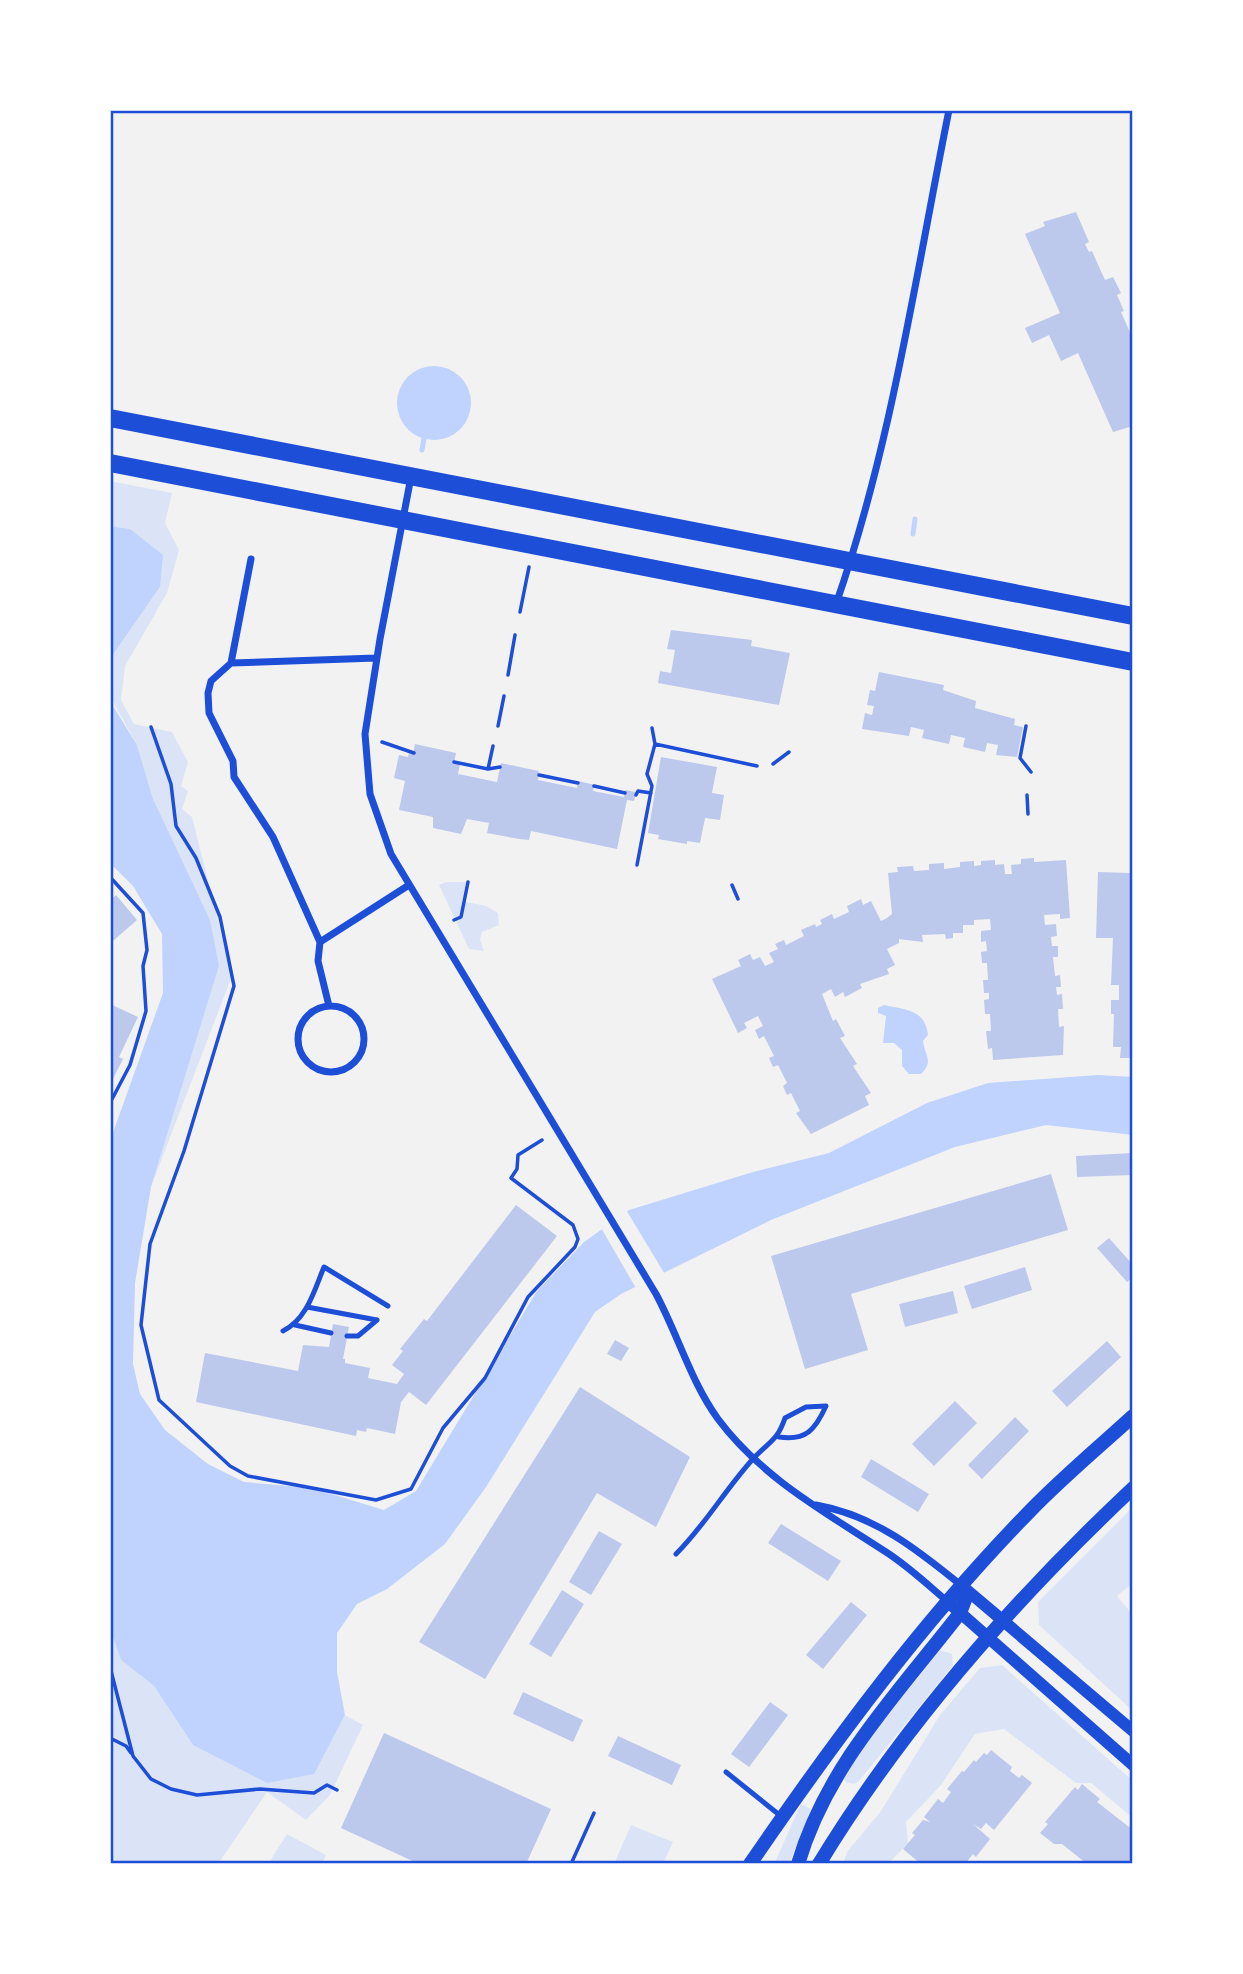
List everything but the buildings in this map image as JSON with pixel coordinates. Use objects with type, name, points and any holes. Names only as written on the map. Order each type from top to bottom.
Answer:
[{"type":"main road","points":[[110,418],[1133,615]]},
{"type":"main road","points":[[110,463],[1133,662]]},
{"type":"main road","points":[[750,1864],[884,1679],[948,1602],[1031,1510],[1133,1416]]},
{"type":"main road","points":[[819,1864],[876,1776],[986,1638],[1089,1529],[1133,1488]]},
{"type":"main road","points":[[798,1864],[817,1812],[845,1760],[960,1613],[965,1600],[962,1586]]},
{"type":"street","points":[[836,605],[852,559],[897,369],[949,110]]},
{"type":"street","points":[[412,476],[376,658],[365,734],[370,794],[391,854],[656,1294],[690,1368],[717,1417],[753,1459],[781,1483],[888,1553],[948,1602],[1133,1765]]},
{"type":"street","points":[[232,663],[251,559]]},
{"type":"street","points":[[329,1006],[318,961],[320,943],[273,837],[234,777],[233,761],[209,713],[208,693],[211,681],[232,663],[376,658]]},
{"type":"street","points":[[320,943],[409,885]]},
{"type":"street","points":[[329,1006],[350,1012],[363,1031],[360,1053],[354,1062],[334,1071],[324,1071],[306,1060],[298,1041],[299,1031],[310,1014],[329,1006]]},
{"type":"street","points":[[812,1504],[836,1508],[885,1529],[1004,1619],[1133,1731]]},
{"type":"lane","points":[[283,1331],[295,1325],[307,1307],[324,1267],[388,1306]]},
{"type":"lane","points":[[307,1307],[377,1320],[358,1336],[347,1336]]},
{"type":"lane","points":[[295,1325],[331,1332]]},
{"type":"lane","points":[[676,1554],[695,1535],[753,1459],[779,1437],[785,1418],[806,1407],[826,1406],[816,1427],[795,1439],[779,1437]]},
{"type":"lane","points":[[726,1772],[782,1817]]},
{"type":"path","points":[[520,612],[530,567]]},
{"type":"path","points":[[508,674],[515,635]]},
{"type":"path","points":[[498,726],[504,696]]},
{"type":"path","points":[[1026,726],[1020,758],[1031,772]]},
{"type":"path","points":[[151,727],[171,783],[176,826],[196,858],[220,917],[234,986],[184,1151]]},
{"type":"path","points":[[637,865],[651,793],[648,774],[655,744],[652,728]]},
{"type":"path","points":[[382,742],[414,753]]},
{"type":"path","points":[[655,744],[757,766]]},
{"type":"path","points":[[488,769],[494,746]]},
{"type":"path","points":[[773,764],[789,752]]},
{"type":"path","points":[[454,762],[488,769],[500,767]]},
{"type":"path","points":[[539,775],[578,783]]},
{"type":"path","points":[[594,786],[625,793]]},
{"type":"path","points":[[636,795],[638,792],[651,793]]},
{"type":"path","points":[[1027,795],[1028,814]]},
{"type":"path","points":[[110,877],[144,913],[147,950],[143,965],[146,1011],[130,1065],[110,1103]]},
{"type":"path","points":[[454,920],[461,917],[468,882]]},
{"type":"path","points":[[732,885],[738,899]]},
{"type":"path","points":[[110,1667],[133,1756]]},
{"type":"path","points":[[110,1738],[126,1746],[151,1779],[171,1789],[197,1795],[260,1789],[314,1793],[327,1785],[337,1790]]},
{"type":"path","points":[[571,1864],[593,1812]]},
{"type":"shaded area","points":[[110,481],[172,493],[165,523],[179,550],[167,593],[125,666],[121,700],[134,724],[172,732],[188,762],[181,786],[188,791],[182,809],[192,817],[232,976],[151,1187],[219,966],[153,799],[137,745],[110,696],[110,659],[160,587],[130,529],[110,526]]},
{"type":"shaded area","points":[[446,882],[466,882],[462,901],[486,906],[498,913],[499,925],[482,932],[480,940],[484,951],[469,949],[439,885]]},
{"type":"shaded area","points":[[1133,1507],[1133,1583],[1117,1596],[1133,1615],[1133,1711],[1039,1625],[1038,1602]]},
{"type":"shaded area","points":[[110,1629],[121,1660],[154,1686],[193,1745],[314,1773],[345,1715],[363,1725],[330,1795],[306,1820],[267,1792],[218,1864],[110,1864]]},
{"type":"shaded area","points":[[940,1650],[952,1654],[953,1665],[859,1781],[854,1784],[846,1782],[842,1775],[850,1762]]},
{"type":"shaded area","points":[[1002,1665],[1133,1781],[1133,1818],[1091,1783],[1076,1783],[1004,1729],[975,1734],[941,1785],[906,1822],[908,1843],[888,1864],[843,1864],[847,1852],[881,1811],[940,1715],[980,1668]]},
{"type":"shaded area","points":[[801,1804],[811,1809],[789,1864],[774,1864]]},
{"type":"shaded area","points":[[631,1825],[673,1842],[663,1864],[614,1864]]},
{"type":"shaded area","points":[[287,1834],[326,1855],[322,1864],[268,1864]]},
{"type":"water","points":[[434,366],[448,369],[460,377],[468,389],[471,403],[468,417],[460,429],[448,437],[434,440],[420,437],[408,429],[400,417],[397,403],[400,389],[408,377],[420,369]]},
{"type":"water","points":[[110,526],[130,529],[163,555],[160,587],[110,659]]},
{"type":"water","points":[[110,701],[137,745],[153,799],[210,920],[219,966],[151,1187],[135,1283],[133,1364],[140,1394],[165,1430],[208,1464],[244,1482],[312,1488],[384,1510],[416,1491],[537,1291],[584,1242],[629,1210],[753,1172],[829,1153],[927,1103],[988,1083],[1098,1075],[1133,1077],[1133,1135],[1046,1125],[955,1147],[771,1220],[621,1294],[595,1312],[486,1487],[445,1544],[387,1589],[357,1604],[337,1633],[337,1672],[345,1715],[314,1774],[267,1783],[193,1745],[154,1686],[121,1660],[110,1629],[110,1141],[163,993],[162,934],[133,886],[110,863]]},
{"type":"water","points":[[884,1005],[913,1012],[923,1020],[928,1035],[923,1041],[928,1062],[921,1074],[909,1074],[902,1066],[902,1050],[894,1043],[883,1043],[886,1016],[878,1013],[878,1008]]},
{"type":"pier","points":[[625,1208],[666,1276],[637,1290],[600,1226]]},
{"type":"waterway","points":[[422,450],[425,432]]},
{"type":"waterway","points":[[913,534],[915,519]]}]
